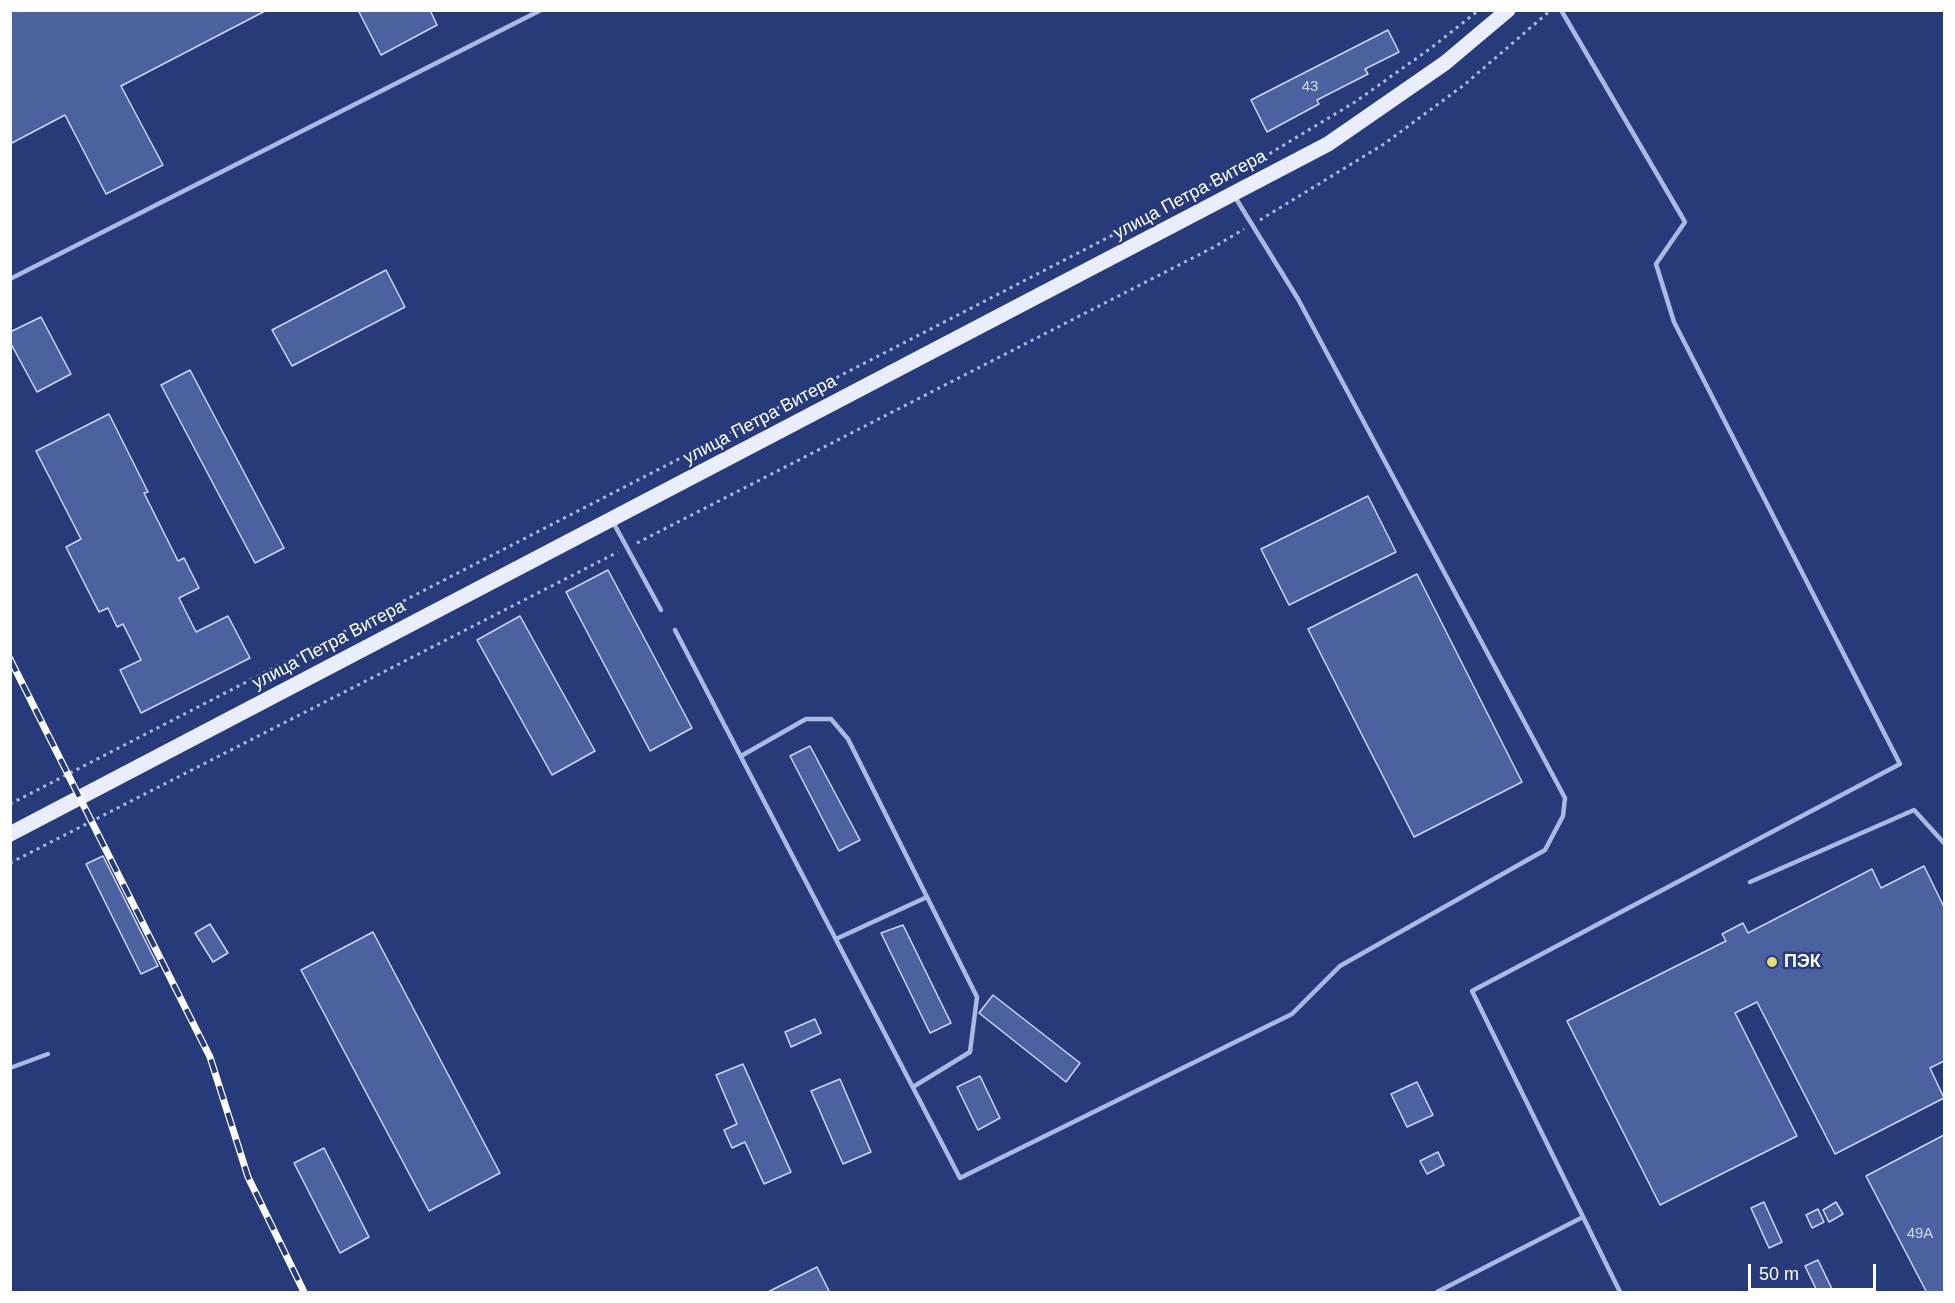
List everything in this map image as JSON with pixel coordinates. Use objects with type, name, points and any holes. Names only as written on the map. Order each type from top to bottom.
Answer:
[{"type":"main road","name":"улица Петра Витера","points":[[10,834],[1328,144],[1446,63],[1508,10]]},
{"type":"lane","points":[[10,279],[541,10]]},
{"type":"lane","points":[[1561,10],[1685,222],[1656,264],[1674,322],[1900,764],[1472,991],[1620,1293]]},
{"type":"lane","points":[[675,630],[960,1178],[1292,1014],[1340,966],[1545,850],[1563,816],[1565,798],[1298,299],[1233,194]]},
{"type":"lane","points":[[612,519],[661,610]]},
{"type":"lane","points":[[741,756],[806,719],[831,719],[849,739],[977,997],[970,1052],[913,1087]]},
{"type":"lane","points":[[1750,882],[1914,810],[1944,843]]},
{"type":"lane","points":[[836,939],[927,897]]},
{"type":"lane","points":[[10,1068],[48,1054]]},
{"type":"lane","points":[[1437,1293],[1583,1217]]},
{"type":"path","points":[[10,804],[1264,157],[1355,102],[1431,48],[1479,10]]},
{"type":"path","points":[[10,863],[1204,252],[1252,225],[1393,137],[1464,85],[1551,10]]},
{"type":"building","points":[[10,10],[267,10],[121,86],[163,165],[106,194],[65,115],[10,144]]},
{"type":"building","points":[[358,10],[430,10],[437,25],[381,55]]},
{"type":"building","points":[[1388,30],[1399,52],[1365,69],[1368,74],[1317,100],[1319,104],[1267,132],[1251,100]]},
{"type":"building","points":[[386,270],[405,307],[292,366],[272,330]]},
{"type":"building","points":[[41,317],[71,374],[37,392],[10,342],[10,332]]},
{"type":"building","points":[[190,370],[284,548],[255,563],[161,385]]},
{"type":"building","points":[[109,414],[148,492],[144,493],[178,561],[184,558],[199,588],[179,598],[196,632],[228,616],[250,658],[141,713],[120,670],[141,660],[123,624],[117,627],[108,608],[99,612],[66,547],[81,539],[36,451]]},
{"type":"building","points":[[1368,496],[1396,552],[1289,605],[1261,549]]},
{"type":"building","points":[[608,570],[692,728],[650,751],[566,592]]},
{"type":"building","points":[[1417,574],[1522,782],[1414,837],[1308,629]]},
{"type":"building","points":[[520,616],[595,751],[552,775],[477,640]]},
{"type":"building","points":[[810,746],[860,840],[839,851],[790,756]]},
{"type":"building","points":[[103,856],[158,966],[141,974],[86,864]]},
{"type":"building","points":[[1924,866],[1944,907],[1944,1061],[1930,1068],[1944,1098],[1835,1154],[1757,1002],[1735,1013],[1797,1136],[1660,1205],[1567,1021],[1726,941],[1722,934],[1743,923],[1748,933],[1872,869],[1881,888]]},
{"type":"building","points":[[210,924],[228,953],[213,962],[195,933]]},
{"type":"building","points":[[903,925],[951,1023],[930,1033],[881,933]]},
{"type":"building","points":[[373,932],[500,1173],[429,1211],[301,970]]},
{"type":"building","points":[[993,995],[1080,1063],[1066,1082],[979,1013]]},
{"type":"building","points":[[815,1019],[821,1033],[791,1047],[785,1032]]},
{"type":"building","points":[[743,1064],[791,1172],[764,1184],[745,1142],[732,1148],[724,1130],[737,1124],[716,1075]]},
{"type":"building","points":[[980,1076],[1000,1118],[978,1130],[957,1087]]},
{"type":"building","points":[[840,1079],[871,1152],[843,1164],[811,1091]]},
{"type":"building","points":[[1417,1082],[1433,1115],[1407,1127],[1391,1094]]},
{"type":"building","points":[[1944,1135],[1944,1293],[1927,1293],[1866,1176]]},
{"type":"building","points":[[324,1148],[369,1237],[340,1253],[294,1163]]},
{"type":"building","points":[[1438,1152],[1444,1165],[1427,1174],[1420,1161]]},
{"type":"building","points":[[1764,1202],[1782,1242],[1769,1248],[1751,1208]]},
{"type":"building","points":[[1836,1202],[1843,1214],[1829,1222],[1823,1210]]},
{"type":"building","points":[[1818,1209],[1824,1222],[1812,1228],[1806,1215]]},
{"type":"building","points":[[1818,1260],[1834,1293],[1818,1293],[1805,1266]]},
{"type":"building","points":[[817,1267],[830,1293],[766,1293]]},
{"type":"railway","points":[[10,659],[210,1057],[248,1177],[304,1292]]},
{"type":"place","name":"ПЭК","points":[[1772,962]]}]
